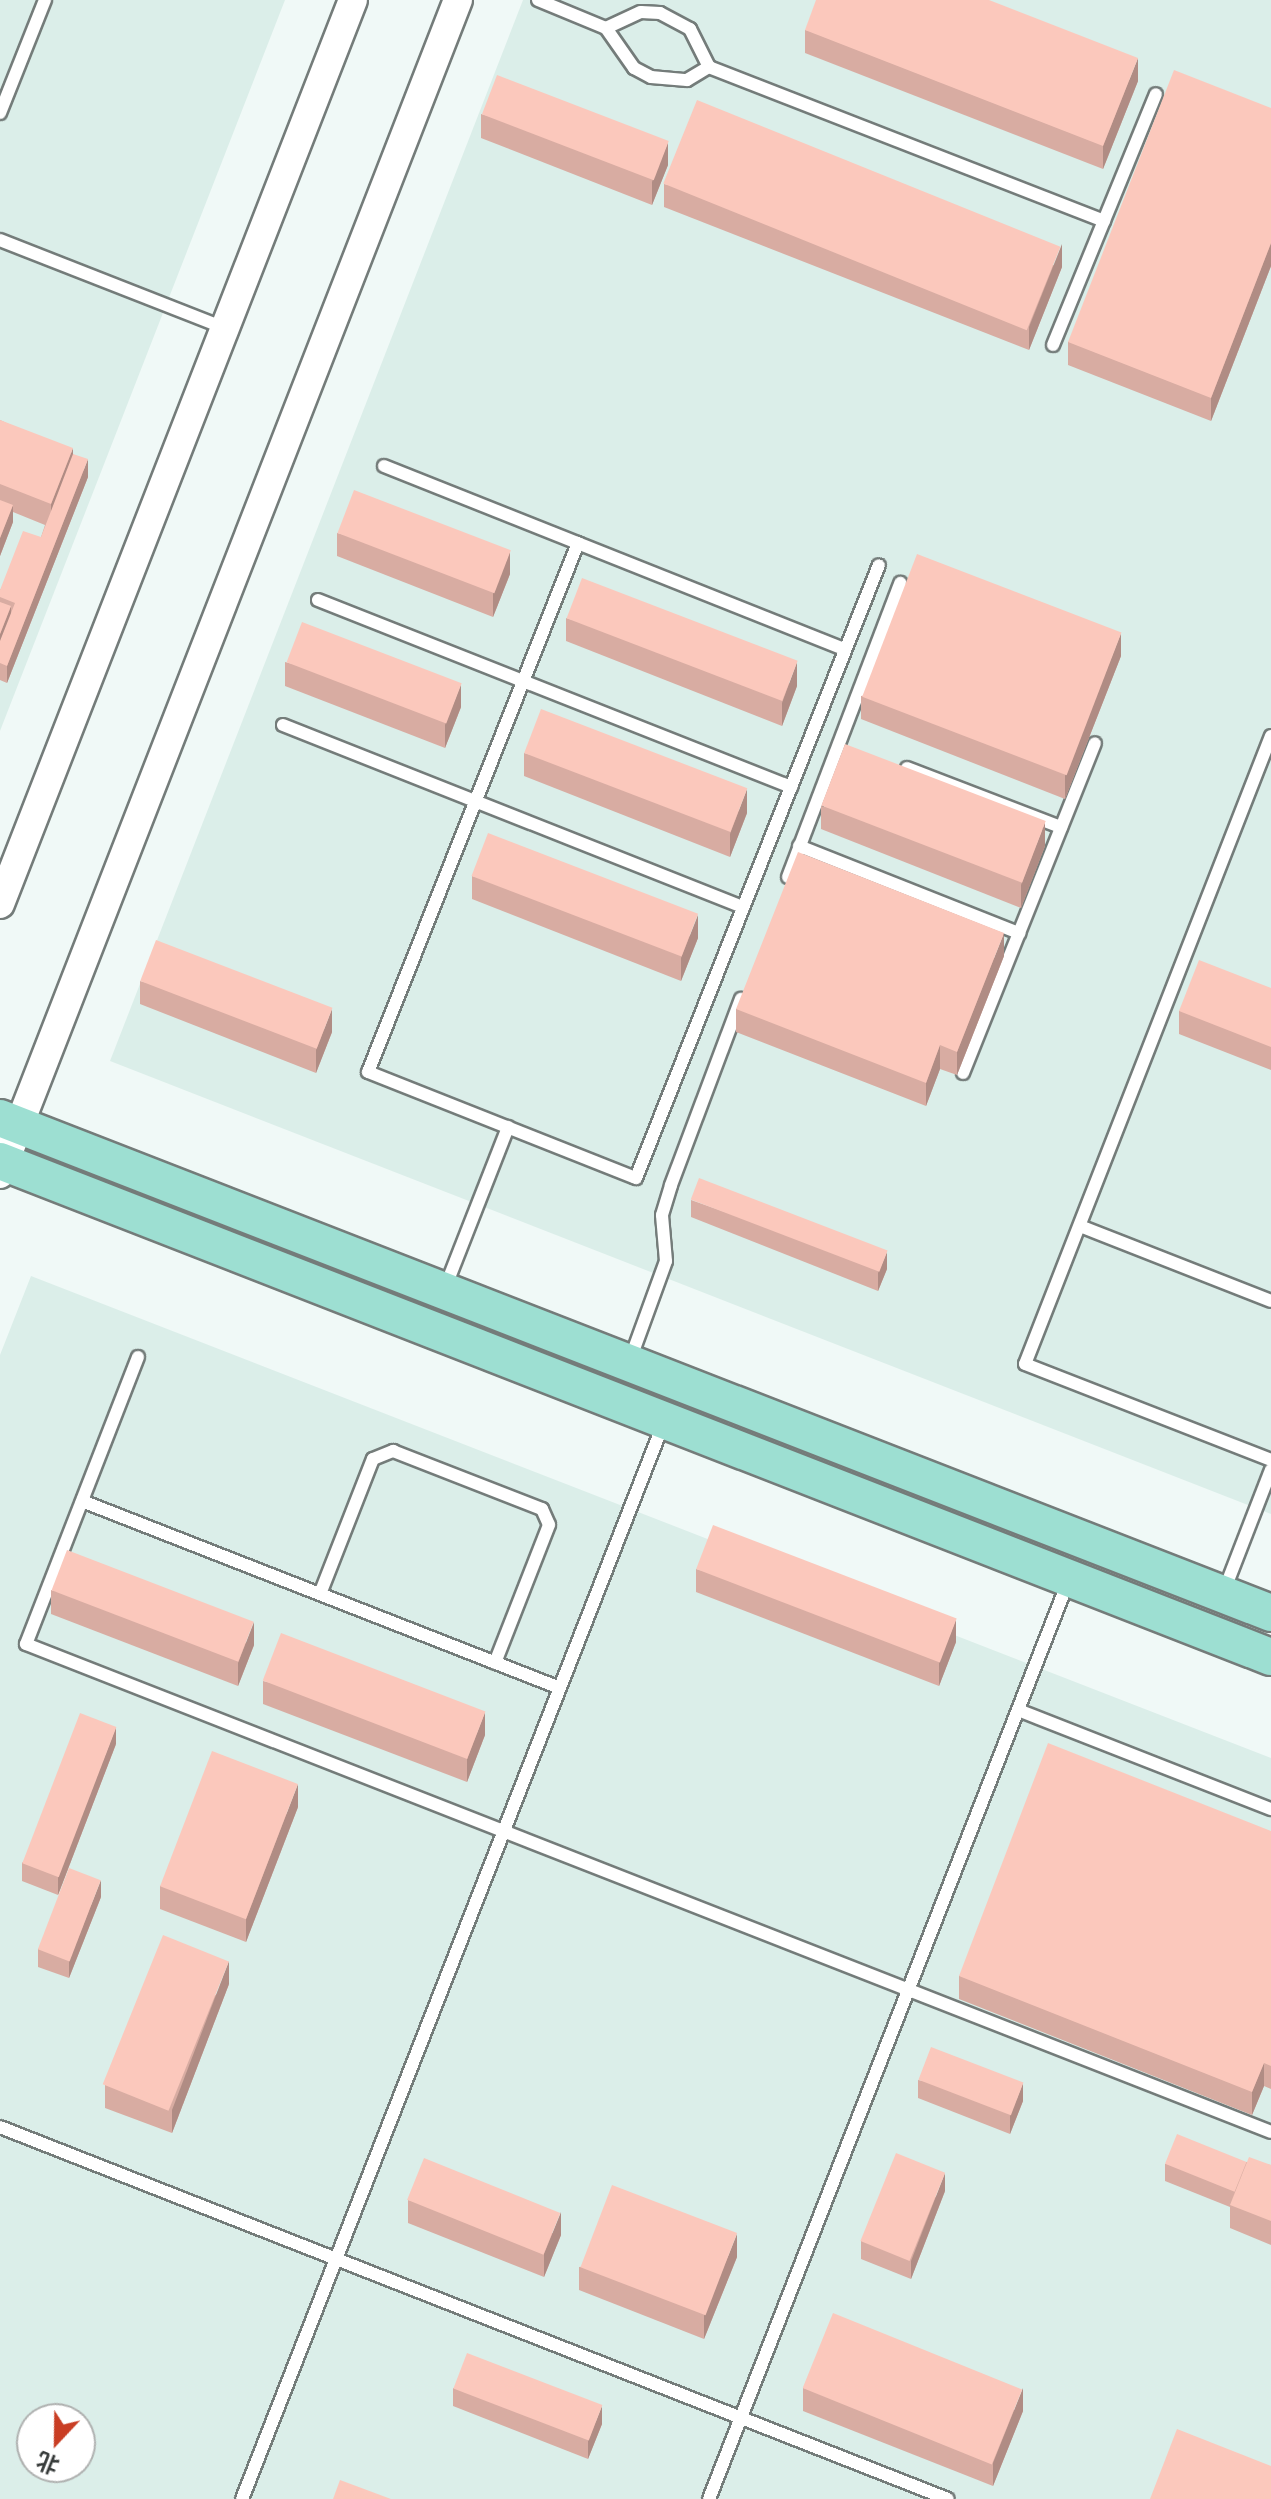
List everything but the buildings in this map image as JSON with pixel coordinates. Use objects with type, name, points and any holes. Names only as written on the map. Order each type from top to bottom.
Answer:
[{"type":"main road","points":[[10,1122],[1271,1613]]},
{"type":"main road","points":[[1,1166],[1271,1657]]},
{"type":"street","points":[[0,904],[353,0]]},
{"type":"street","points":[[1,1166],[10,1122],[458,0]]},
{"type":"lane","points":[[0,113],[45,0]]},
{"type":"lane","points":[[538,0],[606,28],[634,68],[651,77],[687,80],[709,67]]},
{"type":"lane","points":[[606,28],[641,12],[660,13],[690,29],[709,67],[1104,221]]},
{"type":"lane","points":[[1053,345],[1156,94]]},
{"type":"lane","points":[[0,240],[225,328]]},
{"type":"lane","points":[[384,466],[845,649]]},
{"type":"lane","points":[[578,543],[368,1072],[636,1178],[879,565]]},
{"type":"lane","points":[[783,891],[900,583]]},
{"type":"lane","points":[[318,600],[791,787]]},
{"type":"lane","points":[[283,725],[743,907]]},
{"type":"lane","points":[[1271,736],[1025,1364],[1271,1460]]},
{"type":"lane","points":[[839,743],[854,748]]},
{"type":"lane","points":[[963,1073],[1095,743]]},
{"type":"lane","points":[[884,759],[1061,827]]},
{"type":"lane","points":[[799,846],[1019,933]]},
{"type":"lane","points":[[629,1363],[666,1261],[662,1215],[671,1185],[749,979]]},
{"type":"lane","points":[[444,1291],[508,1127]]},
{"type":"lane","points":[[1080,1226],[1271,1301]]},
{"type":"lane","points":[[138,1357],[26,1644],[1271,2132]]},
{"type":"lane","points":[[242,2499],[665,1421]]},
{"type":"lane","points":[[320,1594],[373,1459],[393,1451],[542,1509],[549,1525],[495,1663]]},
{"type":"lane","points":[[1222,1594],[1271,1470]]},
{"type":"lane","points":[[82,1501],[560,1688]]},
{"type":"lane","points":[[709,2499],[1070,1578]]},
{"type":"lane","points":[[1018,1710],[1271,1809]]},
{"type":"lane","points":[[0,2127],[948,2499]]},
{"type":"shaded area","points":[[0,0],[285,0],[0,731]]},
{"type":"shaded area","points":[[523,0],[1271,0],[1271,1514],[110,1061]]},
{"type":"shaded area","points":[[31,1276],[1271,1758],[1271,2499],[0,2499],[0,1355]]}]
